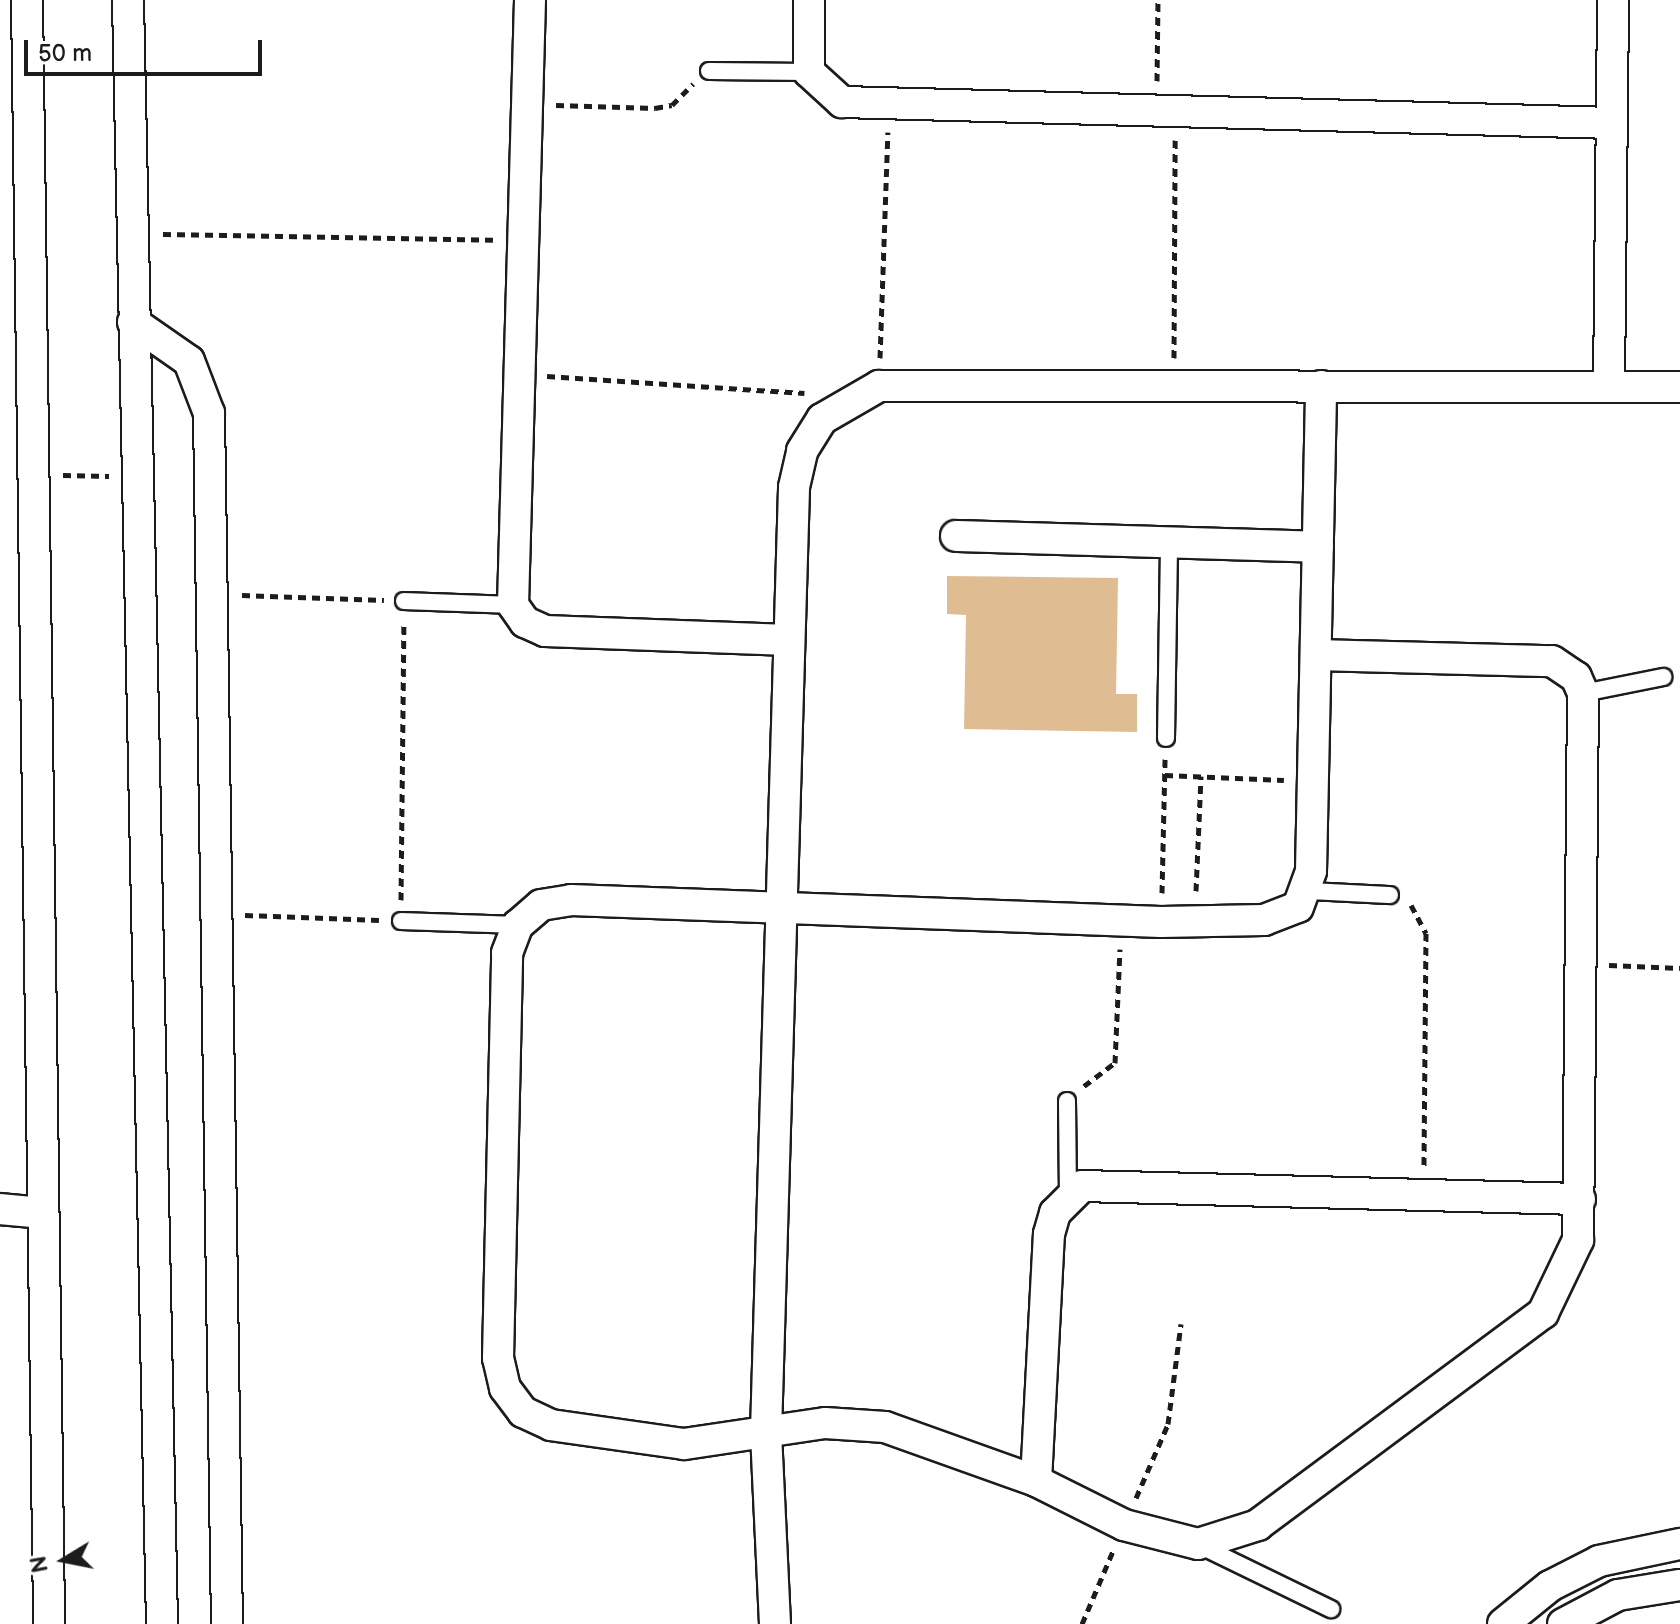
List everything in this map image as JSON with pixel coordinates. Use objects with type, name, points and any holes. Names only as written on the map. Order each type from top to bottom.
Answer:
[{"type":"street","points":[[27,0],[49,1624]]},
{"type":"street","points":[[128,0],[162,1624]]},
{"type":"street","points":[[530,0],[513,605],[525,622],[545,631],[789,640]]},
{"type":"street","points":[[809,0],[809,72],[842,102],[1612,123]]},
{"type":"street","points":[[1609,386],[1613,0]]},
{"type":"street","points":[[133,322],[189,361],[206,394],[212,594],[227,1624]]},
{"type":"street","points":[[775,1624],[766,1432],[789,640],[802,451],[822,419],[865,391],[1174,386],[1680,387]]},
{"type":"street","points":[[1316,655],[1552,661],[1576,677],[1583,693],[1580,1199],[1565,1279],[1513,1341],[1258,1525],[1198,1544],[1124,1525],[1036,1481],[885,1427],[825,1423],[684,1444],[551,1425],[523,1412],[505,1388],[498,1358],[507,953],[518,925],[541,905],[571,900],[781,912],[1161,922],[1281,917],[1308,891],[1321,386]]},
{"type":"street","points":[[956,536],[1318,547]]},
{"type":"street","points":[[1036,1481],[1049,1234],[1068,1196],[1098,1182],[1580,1199]]},
{"type":"street","points":[[0,1209],[43,1213]]},
{"type":"street","points":[[1503,1624],[1550,1586],[1599,1561],[1680,1544]]},
{"type":"street","points":[[1563,1624],[1618,1595],[1680,1585]]},
{"type":"lane","points":[[709,71],[809,72]]},
{"type":"lane","points":[[1166,738],[1169,543]]},
{"type":"lane","points":[[404,601],[513,605]]},
{"type":"lane","points":[[1583,693],[1663,677]]},
{"type":"lane","points":[[1308,891],[1390,895]]},
{"type":"lane","points":[[401,921],[518,925]]},
{"type":"lane","points":[[1067,1101],[1068,1196]]},
{"type":"lane","points":[[1198,1544],[1331,1609]]},
{"type":"path","points":[[1158,0],[1166,110],[1174,386]]},
{"type":"path","points":[[527,104],[672,105],[709,71]]},
{"type":"path","points":[[518,374],[865,391],[889,103]]},
{"type":"path","points":[[131,233],[522,241]]},
{"type":"path","points":[[34,474],[137,476]]},
{"type":"path","points":[[212,594],[404,601],[401,921],[216,914]]},
{"type":"path","points":[[1161,922],[1166,738]]},
{"type":"path","points":[[1165,775],[1313,782]]},
{"type":"path","points":[[1195,921],[1201,776]]},
{"type":"path","points":[[1390,895],[1407,900],[1426,933],[1423,1193]]},
{"type":"path","points":[[1067,1101],[1115,1063],[1121,920]]},
{"type":"path","points":[[1582,964],[1680,968]]},
{"type":"path","points":[[1082,1624],[1168,1424],[1181,1324]]},
{"type":"building","points":[[947,576],[1118,578],[1116,694],[1137,694],[1137,732],[964,729],[966,615],[947,614]]}]
